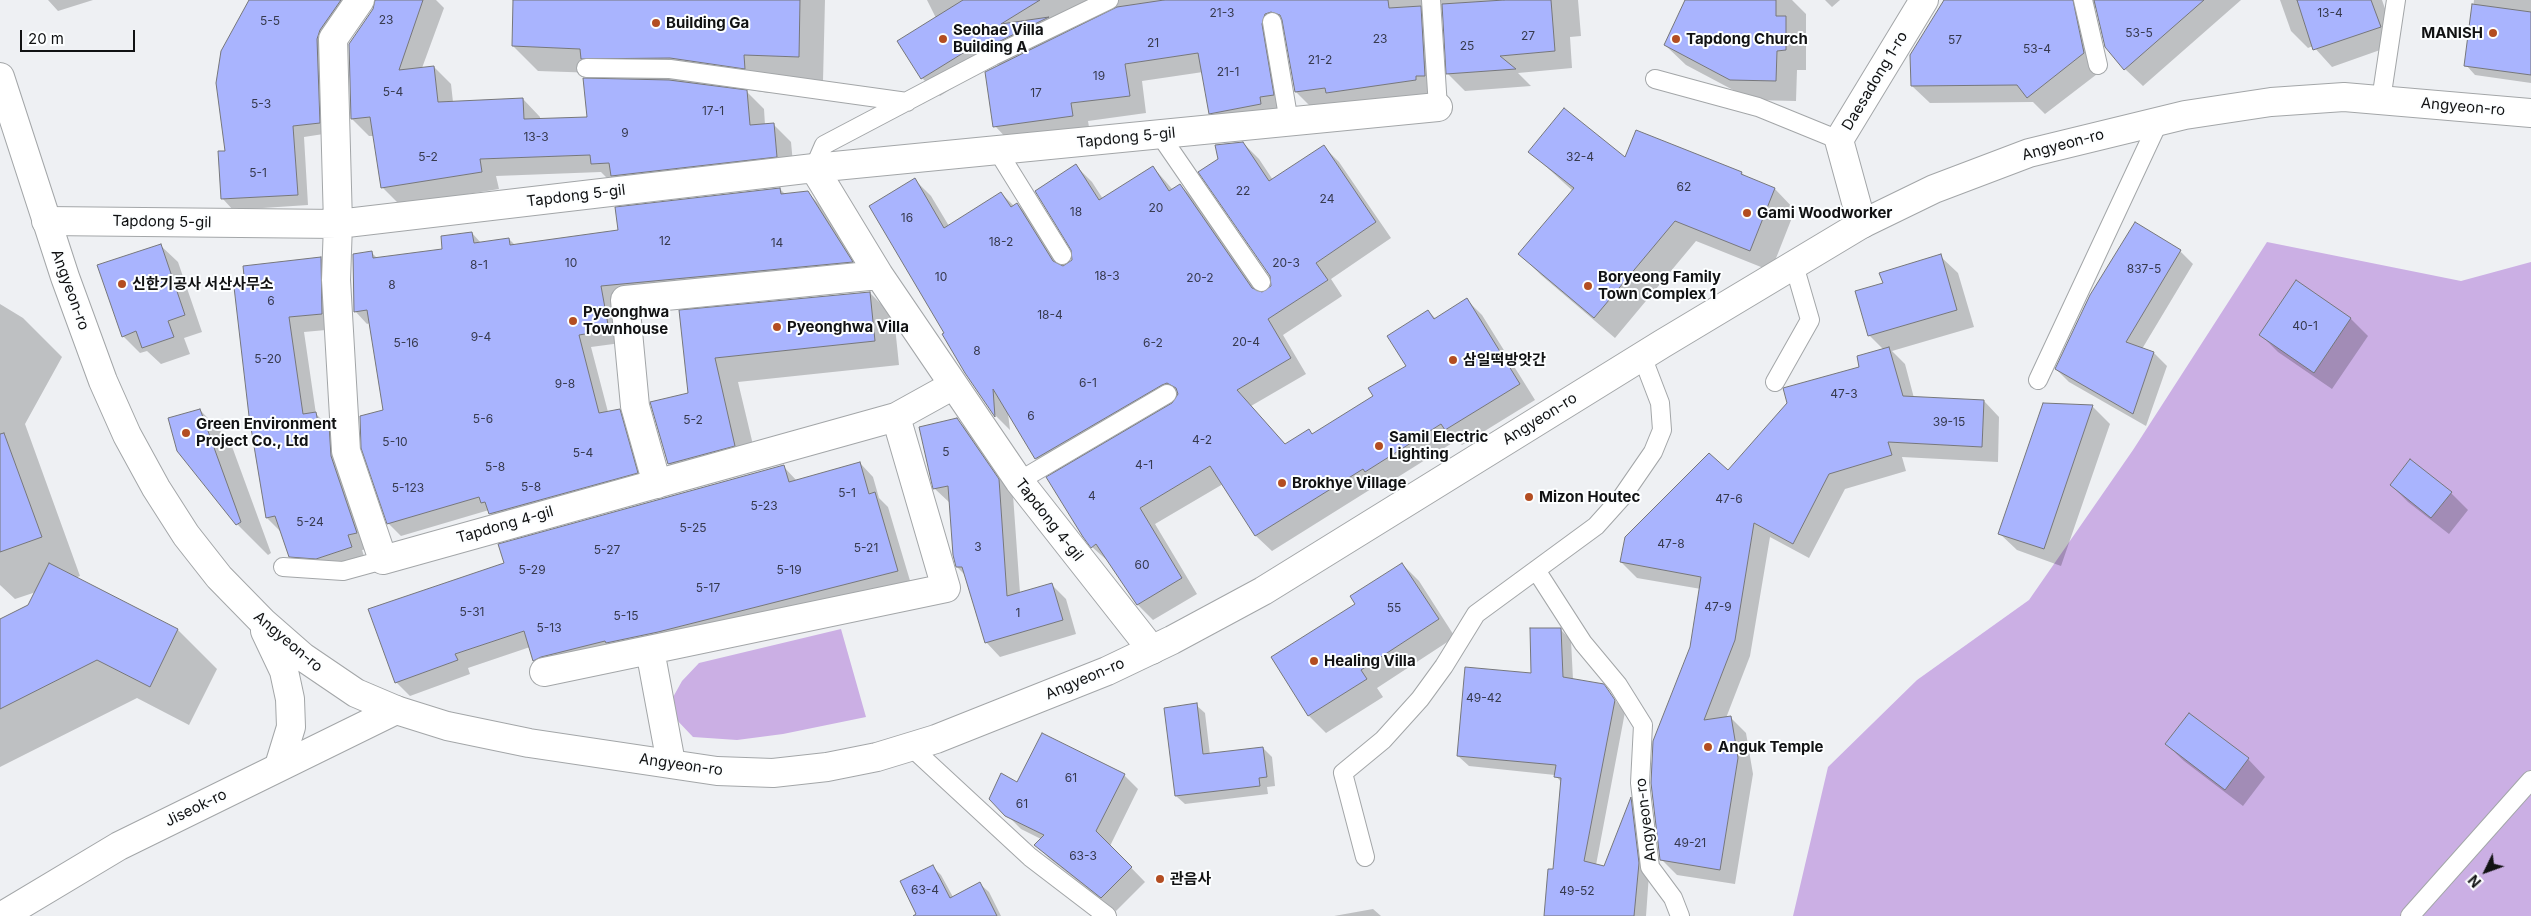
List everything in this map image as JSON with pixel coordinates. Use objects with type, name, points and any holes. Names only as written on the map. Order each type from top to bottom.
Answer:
[{"type":"street","points":[[360,0],[333,39],[338,224],[336,280],[346,450],[383,560]]},
{"type":"street","name":"Daesadong 1-ro","points":[[1862,224],[1839,140],[1924,0]]},
{"type":"street","name":"Angyeon-ro","points":[[0,77],[46,221],[103,381],[132,443],[156,488],[186,535],[219,577],[255,615],[321,670],[356,693],[396,710],[447,726],[499,738],[717,771],[773,773],[827,767],[877,757],[1032,702],[1152,650],[1218,617],[1263,591],[1642,356],[1862,224],[1934,189],[2029,153],[2159,121],[2271,102],[2344,97],[2531,113]]},
{"type":"street","name":"Tapdong 5-gil","points":[[46,221],[338,224],[814,168],[1438,107]]},
{"type":"street","name":"Tapdong 4-gil","points":[[814,168],[879,275],[1018,482],[1152,650]]},
{"type":"street","points":[[658,484],[635,406],[625,300],[879,275]]},
{"type":"street","name":"Tapdong 4-gil","points":[[383,560],[896,418],[952,386]]},
{"type":"street","points":[[544,672],[946,588],[896,418]]},
{"type":"street","points":[[255,615],[278,656],[290,699],[291,727],[279,766]]},
{"type":"street","points":[[650,650],[671,764]]},
{"type":"street","name":"Jiseok-ro","points":[[2,916],[119,846],[396,710]]},
{"type":"lane","points":[[814,168],[824,145],[993,56],[1109,0]]},
{"type":"lane","points":[[1431,0],[1438,107]]},
{"type":"lane","points":[[2083,0],[2098,65]]},
{"type":"lane","points":[[2381,100],[2396,0]]},
{"type":"lane","points":[[1272,22],[1289,122]]},
{"type":"lane","points":[[586,68],[670,70],[907,102]]},
{"type":"lane","points":[[1654,79],[1758,107],[1839,140]]},
{"type":"lane","points":[[2038,380],[2159,121]]},
{"type":"lane","points":[[1160,135],[1261,282]]},
{"type":"lane","points":[[997,150],[1062,255]]},
{"type":"lane","points":[[1775,382],[1810,320],[1794,265]]},
{"type":"lane","points":[[1365,857],[1343,773],[1383,740],[1420,699],[1444,666],[1476,614],[1607,516],[1639,473],[1659,441],[1662,423],[1660,403],[1642,356]]},
{"type":"lane","points":[[1018,482],[1168,394]]},
{"type":"lane","points":[[283,567],[343,571],[383,560]]},
{"type":"lane","name":"Angyeon-ro","points":[[1536,570],[1583,642],[1618,685],[1643,725],[1640,783],[1650,867],[1673,898],[1680,916]]},
{"type":"lane","points":[[910,746],[1030,857],[1107,916]]},
{"type":"lane","points":[[2410,916],[2531,780]]},
{"type":"shaded area","points":[[2267,242],[2461,281],[2531,262],[2531,916],[1793,916],[1828,767],[1917,680],[2029,600],[2133,450]]},
{"type":"shaded area","points":[[841,629],[866,717],[783,734],[737,740],[693,737],[674,717],[672,699],[682,681],[699,663]]},
{"type":"building","points":[[249,0],[341,0],[320,30],[317,39],[320,123],[293,126],[298,195],[221,199],[218,151],[225,151],[216,83],[221,51]]},
{"type":"building","points":[[375,0],[423,0],[399,70],[434,66],[438,102],[523,98],[524,119],[587,117],[583,78],[669,80],[747,90],[750,125],[774,123],[777,157],[611,176],[609,163],[591,164],[590,155],[480,159],[482,172],[381,188],[370,117],[351,119],[349,44],[373,9]]},
{"type":"building","name":"Building Ga","points":[[513,0],[800,0],[799,57],[744,55],[745,69],[670,58],[581,59],[580,49],[512,46]]},
{"type":"building","name":"Seohae Villa Building A","points":[[963,0],[1040,0],[1001,24],[1049,17],[982,50],[981,42],[921,79],[897,41]]},
{"type":"building","points":[[1164,0],[1388,0],[1389,8],[1421,6],[1425,76],[1416,76],[1416,80],[1326,93],[1325,88],[1295,92],[1282,20],[1280,15],[1271,12],[1265,14],[1262,24],[1274,95],[1260,97],[1261,104],[1209,114],[1198,53],[1125,64],[1130,96],[1071,103],[1073,116],[993,127],[985,72],[1117,7]]},
{"type":"building","points":[[1504,0],[1551,0],[1555,51],[1500,56],[1516,69],[1446,74],[1442,4]]},
{"type":"building","points":[[1685,0],[1776,0],[1776,16],[1786,16],[1786,50],[1777,51],[1776,81],[1730,80],[1664,45]]},
{"type":"building","points":[[1944,0],[2073,0],[2084,53],[2027,98],[2017,85],[1911,86],[1910,55]]},
{"type":"building","points":[[2094,0],[2204,0],[2124,70],[2105,47]]},
{"type":"building","points":[[2297,0],[2371,0],[2381,27],[2313,50]]},
{"type":"building","points":[[2472,4],[2531,12],[2531,75],[2464,66]]},
{"type":"building","points":[[1564,108],[1625,157],[1636,130],[1742,172],[1741,174],[1775,188],[1750,251],[1675,221],[1594,318],[1518,254],[1574,188],[1528,152]]},
{"type":"building","points":[[1243,142],[1269,181],[1324,145],[1376,222],[1316,263],[1328,280],[1268,319],[1291,358],[1237,390],[1285,444],[1309,429],[1312,434],[1373,396],[1368,388],[1406,366],[1387,336],[1428,310],[1434,319],[1467,298],[1520,384],[1445,430],[1441,424],[1365,472],[1363,469],[1255,536],[1210,466],[1140,508],[1182,578],[1137,605],[1096,544],[1091,548],[1083,537],[1046,477],[1172,403],[1178,394],[1176,388],[1167,383],[1162,385],[1035,459],[993,389],[995,417],[965,373],[942,334],[944,333],[869,206],[915,178],[944,228],[1001,192],[1011,207],[1017,203],[1053,261],[1063,266],[1072,260],[1071,250],[1035,191],[1076,164],[1099,200],[1153,166],[1169,191],[1180,184],[1252,288],[1262,292],[1271,286],[1270,276],[1198,172],[1218,159],[1215,145]]},
{"type":"building","points":[[780,188],[781,194],[808,191],[853,262],[601,286],[609,330],[579,335],[599,413],[620,409],[638,473],[489,514],[485,502],[481,503],[479,497],[387,524],[361,448],[360,416],[383,410],[367,310],[354,312],[353,254],[372,251],[373,258],[442,249],[441,236],[472,232],[474,243],[509,238],[510,245],[618,230],[615,207]]},
{"type":"building","points":[[2135,222],[2181,250],[2126,342],[2154,352],[2133,414],[2055,369],[2090,295]]},
{"type":"building","points":[[161,244],[185,315],[168,321],[174,337],[142,348],[136,331],[122,337],[97,265]]},
{"type":"building","points":[[1941,254],[1957,310],[1868,336],[1855,291],[1883,283],[1879,273]]},
{"type":"building","points":[[321,257],[322,314],[289,317],[303,414],[316,412],[319,428],[329,425],[331,456],[357,533],[348,535],[352,547],[316,559],[289,557],[275,516],[266,518],[249,416],[234,287],[245,286],[243,266]]},
{"type":"building","points":[[2296,280],[2351,318],[2314,373],[2259,335]]},
{"type":"building","name":"Pyeonghwa Villa","points":[[870,292],[875,341],[715,358],[735,446],[668,464],[650,402],[688,393],[679,310]]},
{"type":"building","points":[[1889,347],[1903,396],[1984,400],[1982,447],[1888,442],[1892,455],[1829,474],[1793,544],[1754,523],[1735,640],[1704,720],[1731,716],[1738,758],[1720,870],[1660,860],[1651,783],[1653,741],[1690,647],[1701,577],[1620,562],[1625,537],[1709,453],[1728,470],[1787,403],[1783,388],[1859,367],[1857,356]]},
{"type":"building","points":[[2043,403],[2093,405],[2044,549],[1998,534]]},
{"type":"building","points":[[200,409],[241,522],[236,525],[177,451],[168,418]]},
{"type":"building","points":[[957,418],[999,479],[1007,596],[1052,583],[1063,620],[985,643],[962,567],[956,567],[953,555],[948,486],[933,489],[919,427]]},
{"type":"building","points":[[4,433],[42,537],[0,552],[0,434]]},
{"type":"building","points":[[2410,459],[2452,492],[2431,518],[2390,485]]},
{"type":"building","points":[[860,462],[869,494],[875,492],[898,571],[658,632],[606,643],[605,641],[541,657],[533,661],[524,631],[455,654],[458,660],[395,683],[368,609],[504,563],[498,544],[784,465],[789,482]]},
{"type":"building","points":[[49,563],[178,629],[150,687],[97,660],[0,709],[0,619],[28,605]]},
{"type":"building","points":[[1402,563],[1439,619],[1361,670],[1367,679],[1308,716],[1271,657],[1355,604],[1350,596]]},
{"type":"building","points":[[1530,628],[1561,628],[1563,677],[1604,684],[1615,700],[1584,861],[1604,866],[1631,797],[1639,863],[1634,916],[1544,916],[1548,869],[1553,869],[1561,778],[1554,777],[1556,765],[1457,756],[1465,667],[1531,673]]},
{"type":"building","points":[[1197,703],[1203,754],[1263,747],[1267,777],[1259,778],[1260,786],[1175,796],[1164,708]]},
{"type":"building","points":[[2189,713],[2249,758],[2225,790],[2165,744]]},
{"type":"building","points":[[1042,733],[1125,774],[1096,831],[1132,867],[1101,898],[1034,845],[1044,835],[1005,816],[989,799],[1001,773],[1017,782]]},
{"type":"building","points":[[933,865],[950,898],[980,882],[997,916],[913,916],[916,914],[900,881]]},
{"type":"place","name":"Building Ga","points":[[656,23]]},
{"type":"place","name":"MANISH","points":[[2493,33]]},
{"type":"place","name":"Seohae Villa Building A","points":[[943,39]]},
{"type":"place","name":"Tapdong Church","points":[[1676,39]]},
{"type":"place","name":"Gami Woodworker","points":[[1747,213]]},
{"type":"place","name":"신한기공사 서산사무소","points":[[122,284]]},
{"type":"place","name":"Boryeong Family Town Complex 1","points":[[1588,286]]},
{"type":"place","name":"Pyeonghwa Townhouse","points":[[573,321]]},
{"type":"place","name":"Pyeonghwa Villa","points":[[777,327]]},
{"type":"place","name":"삼일떡방앗간","points":[[1453,360]]},
{"type":"place","name":"Green Environment Project Co., Ltd","points":[[186,433]]},
{"type":"place","name":"Samil Electric Lighting","points":[[1379,446]]},
{"type":"place","name":"Brokhye Village","points":[[1282,483]]},
{"type":"place","name":"Mizon Houtec","points":[[1529,497]]},
{"type":"place","name":"Healing Villa","points":[[1314,661]]},
{"type":"place","name":"Anguk Temple","points":[[1708,747]]},
{"type":"place","name":"관음사","points":[[1160,879]]}]
